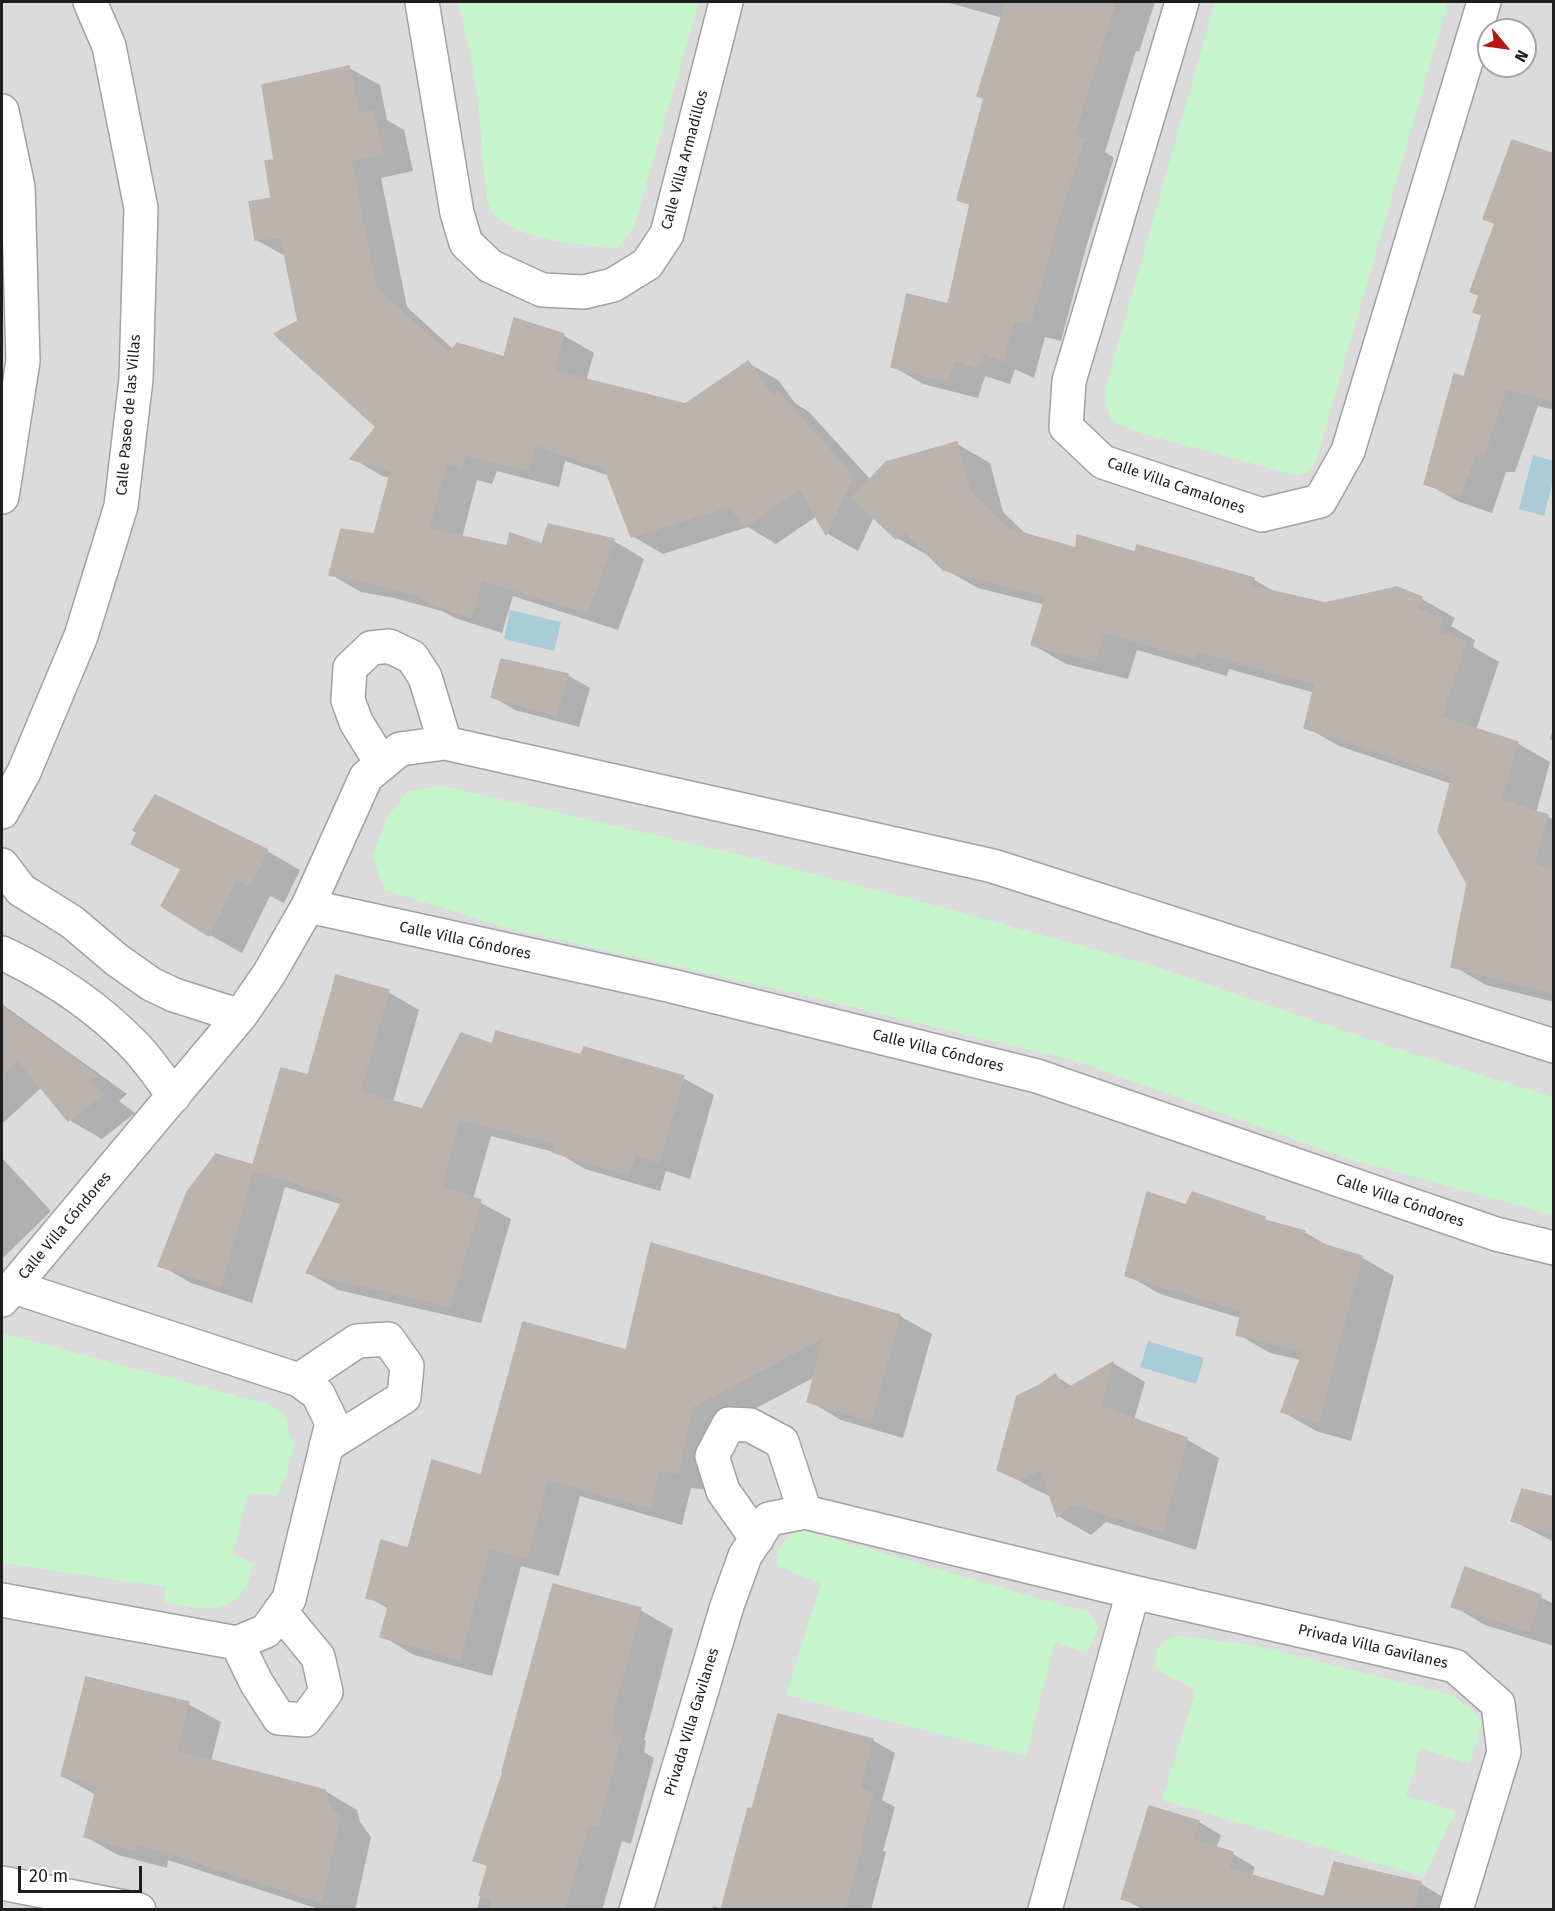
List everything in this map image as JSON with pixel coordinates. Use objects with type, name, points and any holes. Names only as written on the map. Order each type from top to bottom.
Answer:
[{"type":"street","name":"Calle Paseo de las Villas","points":[[2,812],[24,772],[88,615],[121,506],[136,379],[141,208],[109,46],[90,2]]},
{"type":"street","name":"Calle Villa Armadillos","points":[[422,2],[457,213],[466,243],[490,266],[542,290],[584,292],[613,285],[646,264],[667,234],[726,2]]},
{"type":"street","name":"Calle Villa Camalones","points":[[1182,2],[1069,381],[1066,427],[1103,462],[1262,515],[1320,501],[1348,451],[1484,2]]},
{"type":"street","points":[[2,111],[18,187],[23,361],[2,497]]},
{"type":"street","points":[[382,764],[356,722],[348,700],[350,668],[371,648],[389,646],[412,657],[425,677],[446,743]]},
{"type":"street","name":"Calle Villa Cóndores","points":[[237,1643],[266,1630],[289,1599],[332,1423],[318,1394],[298,1380],[8,1294],[240,1016],[269,974],[308,906],[366,777],[400,749],[446,743],[993,866],[1554,1046]]},
{"type":"street","points":[[2,865],[21,890],[72,922],[150,984],[174,995],[240,1016]]},
{"type":"street","name":"Calle Villa Cóndores","points":[[308,906],[672,986],[1038,1076],[1496,1234],[1554,1248]]},
{"type":"street","points":[[2,953],[35,968],[87,1002],[134,1046],[174,1096]]},
{"type":"street","points":[[87,1002],[117,960]]},
{"type":"street","points":[[298,1380],[357,1341],[388,1339],[407,1366],[404,1397],[326,1446]]},
{"type":"street","points":[[757,1539],[723,1491],[712,1456],[729,1424],[750,1425],[782,1443],[805,1512]]},
{"type":"street","name":"Privada Villa Gavilanes","points":[[636,1910],[727,1606],[745,1556],[769,1519],[805,1512],[1133,1592],[1455,1666],[1498,1704],[1504,1752],[1456,1910]]},
{"type":"street","points":[[1045,1910],[1133,1592]]},
{"type":"street","points":[[2,1600],[237,1643],[256,1682],[279,1718],[305,1720],[326,1692],[318,1657],[280,1611]]},
{"type":"street","points":[[2,1882],[132,1909]]},
{"type":"shaded area","points":[[2,2],[1553,2],[1553,1909],[2,1909]]},
{"type":"green space","points":[[458,2],[699,2],[634,227],[617,249],[537,237],[508,225],[492,212],[486,190],[473,72]]},
{"type":"green space","points":[[1215,2],[1448,2],[1316,461],[1310,471],[1298,476],[1144,434],[1112,422],[1106,404],[1106,386]]},
{"type":"green space","points":[[444,786],[741,855],[949,909],[1150,965],[1395,1048],[1553,1097],[1553,1215],[1349,1159],[1076,1061],[794,993],[507,928],[384,890],[372,855],[389,815],[407,791]]},
{"type":"green space","points":[[2,1333],[271,1405],[283,1414],[294,1445],[287,1472],[277,1496],[248,1493],[233,1555],[254,1563],[247,1583],[239,1596],[221,1607],[199,1608],[165,1602],[165,1587],[2,1563]]},
{"type":"green space","points":[[798,1528],[1088,1611],[1099,1627],[1087,1653],[1055,1642],[1026,1756],[786,1695],[821,1584],[778,1566],[778,1549]]},
{"type":"green space","points":[[1179,1636],[1254,1645],[1452,1695],[1474,1711],[1482,1724],[1470,1764],[1421,1748],[1406,1796],[1456,1811],[1424,1877],[1162,1800],[1196,1690],[1156,1669],[1159,1646],[1167,1639]]},
{"type":"water","points":[[1533,455],[1553,461],[1553,481],[1544,516],[1519,509]]},
{"type":"water","points":[[510,610],[561,622],[554,651],[504,639]]},
{"type":"water","points":[[1148,1341],[1204,1358],[1196,1384],[1140,1367]]},
{"type":"building","points":[[1006,2],[1115,2],[1074,136],[1084,139],[1056,226],[1030,325],[1014,320],[1003,361],[984,353],[978,368],[954,360],[947,381],[891,367],[907,294],[948,304],[970,204],[957,200],[984,98],[977,96]]},
{"type":"building","points":[[349,66],[359,113],[373,111],[383,154],[351,161],[376,288],[449,354],[457,343],[504,357],[514,318],[564,334],[554,371],[685,404],[748,361],[773,397],[778,392],[853,476],[826,535],[800,489],[745,527],[730,506],[631,537],[605,469],[535,445],[528,470],[466,455],[461,467],[446,463],[429,529],[507,546],[510,533],[542,544],[548,524],[614,539],[587,613],[482,580],[471,617],[423,601],[424,597],[329,575],[341,529],[374,534],[391,471],[350,459],[376,427],[274,334],[298,321],[281,237],[255,240],[249,202],[271,198],[265,161],[274,160],[262,85]]},
{"type":"building","points":[[1512,140],[1554,154],[1554,401],[1506,389],[1484,455],[1475,455],[1460,496],[1424,484],[1454,374],[1464,377],[1482,315],[1473,312],[1479,295],[1470,292],[1495,223],[1483,219]]},
{"type":"building","points":[[957,442],[970,492],[1009,529],[1076,548],[1077,535],[1135,552],[1137,545],[1254,578],[1251,586],[1325,603],[1397,587],[1422,597],[1417,609],[1443,619],[1438,633],[1466,642],[1441,717],[1518,742],[1501,800],[1548,815],[1534,864],[1554,870],[1554,993],[1451,967],[1467,884],[1438,831],[1452,777],[1304,728],[1315,684],[1196,651],[1194,658],[1104,632],[1095,661],[1031,645],[1046,596],[943,570],[905,532],[896,539],[852,498],[886,462]]},
{"type":"building","points":[[501,659],[568,674],[556,716],[491,697]]},
{"type":"building","points":[[155,795],[268,850],[250,886],[237,878],[209,936],[161,906],[181,869],[131,844],[137,832],[133,830]]},
{"type":"building","points":[[336,975],[389,990],[360,1092],[422,1109],[461,1033],[492,1044],[496,1031],[581,1055],[584,1047],[684,1076],[659,1162],[635,1155],[629,1175],[552,1152],[555,1144],[460,1119],[441,1187],[481,1200],[450,1306],[306,1273],[344,1198],[253,1170],[221,1286],[158,1266],[187,1192],[216,1154],[253,1165],[281,1068],[308,1075]]},
{"type":"building","points":[[2,1007],[96,1075],[88,1081],[104,1094],[68,1121],[18,1060],[2,1075]]},
{"type":"building","points":[[1147,1192],[1186,1205],[1192,1192],[1265,1217],[1264,1220],[1305,1231],[1302,1238],[1362,1256],[1318,1423],[1281,1412],[1303,1351],[1236,1335],[1242,1310],[1125,1276]]},
{"type":"building","points":[[651,1243],[900,1315],[871,1420],[807,1402],[824,1337],[692,1407],[678,1473],[659,1470],[650,1508],[548,1479],[527,1558],[489,1548],[460,1659],[380,1637],[389,1604],[366,1598],[381,1540],[408,1548],[432,1460],[481,1475],[523,1322],[626,1350]]},
{"type":"building","points":[[1113,1362],[1100,1406],[1187,1438],[1162,1532],[1073,1504],[1057,1517],[1041,1469],[1020,1480],[997,1470],[1017,1396],[1038,1386],[1055,1374],[1065,1390]]},
{"type":"building","points":[[1522,1489],[1554,1497],[1554,1534],[1511,1521]]},
{"type":"building","points":[[1465,1567],[1541,1595],[1529,1631],[1451,1607]]},
{"type":"building","points":[[553,1584],[641,1608],[611,1720],[614,1721],[611,1734],[621,1738],[598,1826],[589,1823],[564,1910],[490,1910],[492,1900],[479,1895],[488,1865],[473,1861],[503,1772]]},
{"type":"building","points":[[86,1677],[189,1702],[177,1751],[325,1790],[328,1803],[340,1818],[321,1902],[136,1843],[135,1850],[84,1837],[97,1786],[61,1776]]},
{"type":"building","points":[[778,1714],[873,1739],[860,1789],[873,1793],[845,1910],[721,1910],[748,1808],[752,1809]]},
{"type":"building","points":[[1149,1806],[1199,1821],[1193,1840],[1233,1852],[1229,1868],[1324,1897],[1334,1862],[1421,1882],[1413,1910],[1158,1910],[1121,1899]]}]
